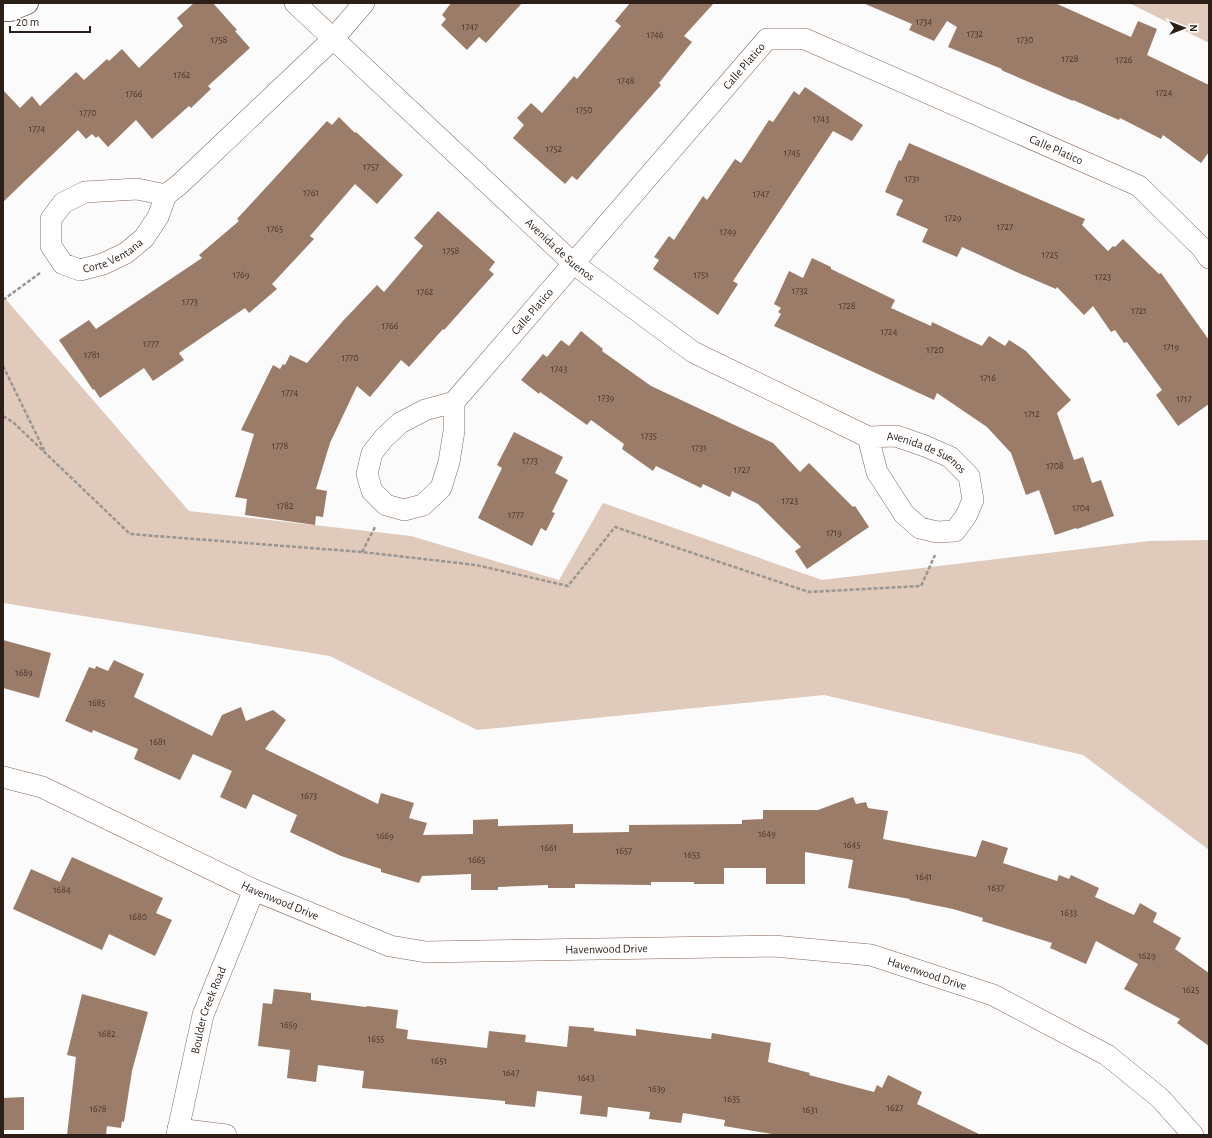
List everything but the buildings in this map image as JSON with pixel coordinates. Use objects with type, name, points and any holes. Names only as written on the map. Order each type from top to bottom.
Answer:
[{"type":"street","points":[[3,10],[10,10],[26,3]]},
{"type":"street","name":"Avenida de Suenos","points":[[295,3],[574,264],[693,352],[868,437],[896,436],[950,456],[969,476],[973,500],[966,516],[955,531],[937,532],[920,528],[904,514],[877,472],[868,437]]},
{"type":"street","points":[[60,259],[51,246],[50,219],[63,203],[85,192],[137,189],[166,195],[180,184],[334,38],[364,3]]},
{"type":"street","name":"Calle Platico","points":[[454,402],[767,39],[805,39],[1139,186],[1202,248],[1209,258]]},
{"type":"street","name":"Corte Ventana","points":[[60,259],[63,264],[80,270],[103,264],[126,253],[144,238],[158,217],[166,195]]},
{"type":"street","points":[[454,402],[454,431],[450,462],[441,488],[423,505],[404,510],[386,505],[372,491],[367,474],[372,453],[384,438],[400,423],[425,410],[454,402]]},
{"type":"street","name":"Havenwood Drive","points":[[3,776],[42,787],[254,890],[390,946],[426,952],[774,946],[871,955],[993,995],[1107,1055],[1160,1098],[1193,1135]]},
{"type":"street","name":"Boulder Creek Road","points":[[178,1132],[203,1015],[254,890]]},
{"type":"street","points":[[178,1132],[226,1135]]},
{"type":"path","points":[[3,300],[60,259]]},
{"type":"path","points":[[3,366],[44,452]]},
{"type":"path","points":[[3,416],[14,423],[130,534],[362,552],[476,565],[568,586],[615,527],[809,592],[921,586],[945,531]]},
{"type":"shaded area","points":[[1129,3],[1209,3],[1209,43]]},
{"type":"shaded area","points":[[3,296],[189,511],[411,536],[559,580],[603,503],[822,580],[1149,541],[1209,540],[1209,850],[1083,755],[824,695],[477,730],[330,656],[3,603]]}]
